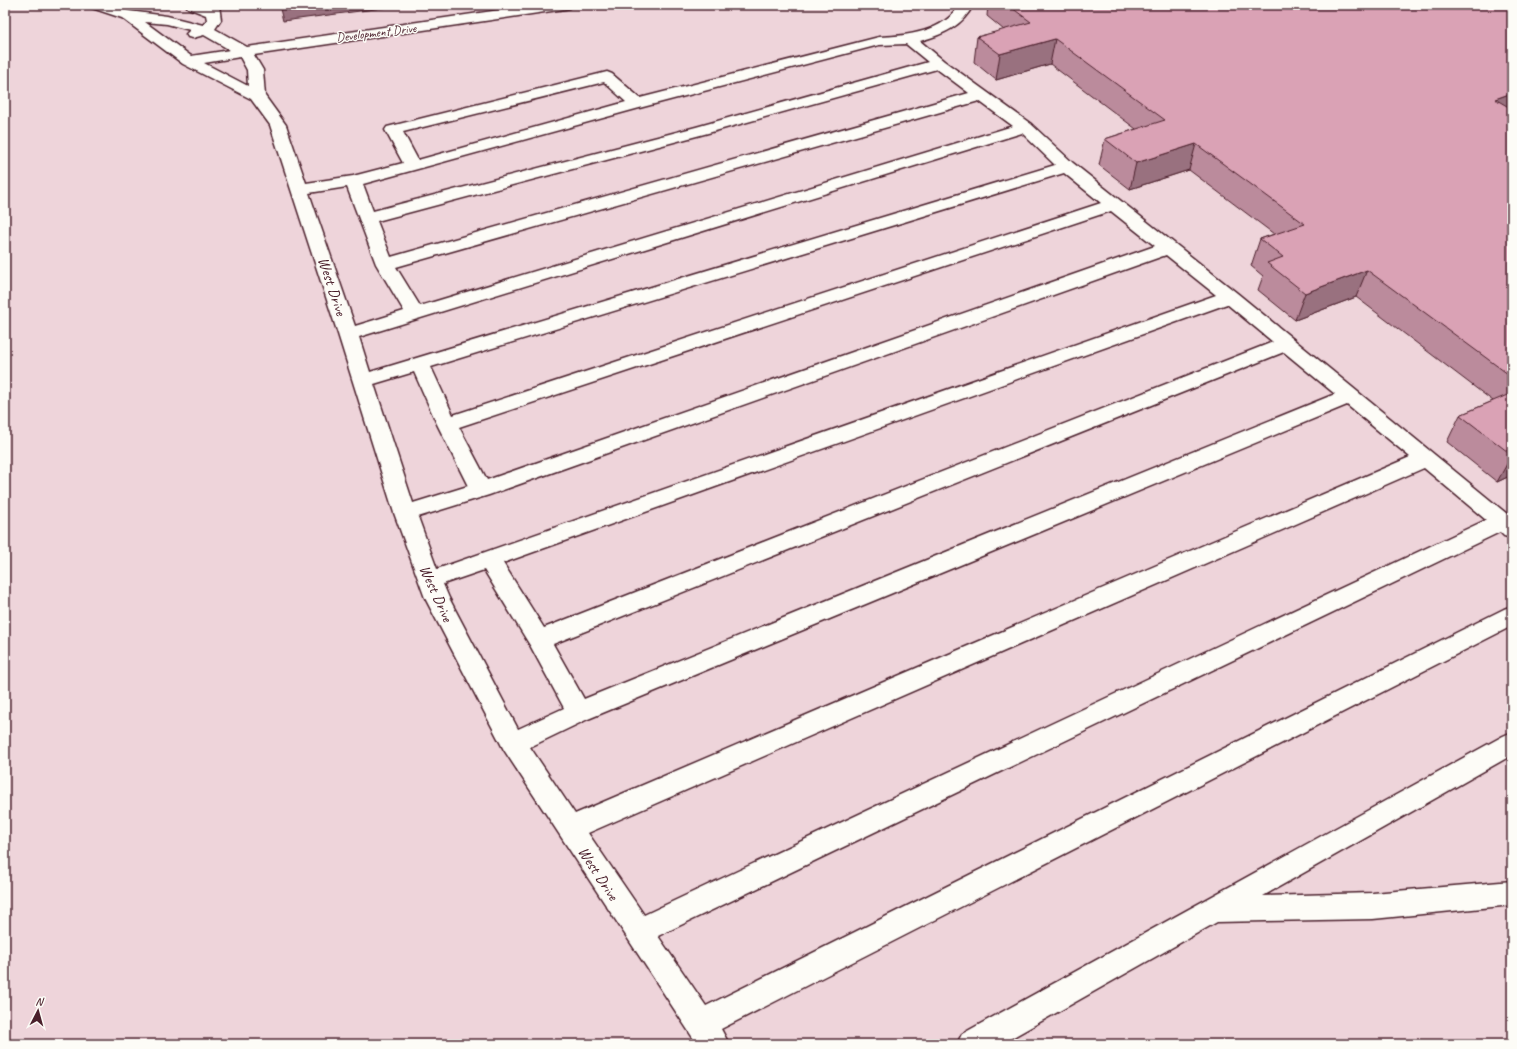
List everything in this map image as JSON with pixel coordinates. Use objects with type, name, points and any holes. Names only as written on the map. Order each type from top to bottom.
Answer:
[{"type":"street","name":"West Drive","points":[[97,5],[127,15],[167,20],[206,30],[245,52]]},
{"type":"street","points":[[163,42],[206,30],[214,20],[212,8],[193,5]]},
{"type":"street","name":"Development Drive","points":[[188,61],[309,41],[565,5]]},
{"type":"street","points":[[300,189],[353,181],[413,166],[637,104],[879,41],[909,39],[948,26],[964,10],[966,5]]},
{"type":"street","name":"West Drive","points":[[127,15],[188,61],[257,96],[278,125],[348,334],[405,513],[437,598],[513,743],[707,1034]]},
{"type":"street","points":[[638,932],[1507,526],[1230,297],[1167,248],[1067,166],[1025,127],[939,64],[909,39]]},
{"type":"street","points":[[245,52],[255,70],[257,96]]},
{"type":"street","points":[[367,218],[702,130],[939,64]]},
{"type":"street","points":[[413,166],[393,130],[607,77],[637,104]]},
{"type":"street","points":[[385,264],[980,95]]},
{"type":"street","points":[[348,334],[1025,127]]},
{"type":"street","points":[[363,381],[1067,166]]},
{"type":"street","points":[[353,181],[385,264],[415,314]]},
{"type":"street","points":[[447,424],[1115,204]]},
{"type":"street","points":[[405,513],[480,490],[1167,248]]},
{"type":"street","points":[[430,580],[1230,297]]},
{"type":"street","points":[[539,640],[1287,344]]},
{"type":"street","points":[[420,364],[447,424],[480,490]]},
{"type":"street","points":[[513,743],[579,712],[1350,396]]},
{"type":"street","points":[[570,829],[1426,459]]},
{"type":"street","points":[[489,559],[539,640],[579,712]]},
{"type":"street","points":[[707,1034],[1512,615]]},
{"type":"street","points":[[972,1044],[1215,910],[1512,743]]},
{"type":"street","points":[[1215,910],[1373,906],[1512,893]]},
{"type":"shaded area","points":[[5,5],[1512,5],[1512,1044],[5,1044]]},
{"type":"building","points":[[1008,5],[1512,5],[1512,93],[1495,99],[1512,109],[1512,377],[1367,270],[1305,293],[1267,263],[1283,257],[1260,239],[1305,224],[1196,144],[1136,163],[1105,139],[1165,120],[1055,39],[1000,54],[977,37],[1031,22]]},
{"type":"building","points":[[1512,393],[1512,455],[1460,415]]}]
